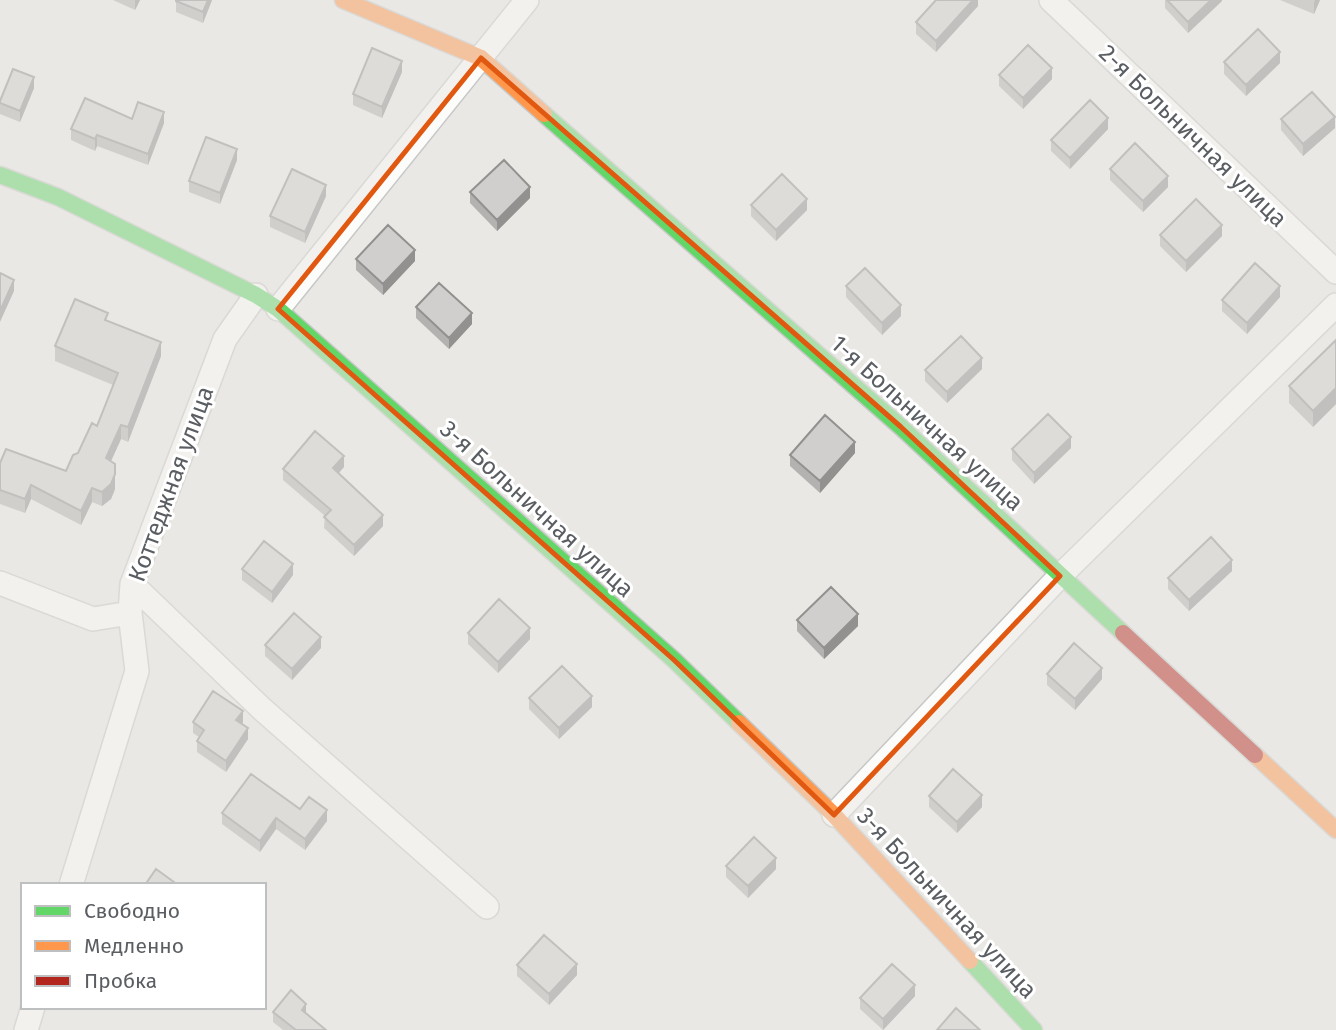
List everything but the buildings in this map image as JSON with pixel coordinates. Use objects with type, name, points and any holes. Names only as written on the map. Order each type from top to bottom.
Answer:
[{"type":"street","name":"1-я Больничная улица","points":[[343,0],[481,58],[901,427],[1336,830]]},
{"type":"street","points":[[278,309],[527,0]]},
{"type":"street","name":"2-я Больничная улица","points":[[1051,0],[1336,272]]},
{"type":"street","name":"3-я Больничная улица","points":[[0,175],[58,197],[256,295],[278,309],[674,660],[834,815],[1034,1030]]},
{"type":"street","name":"Коттеджная улица","points":[[72,883],[136,671],[130,613],[132,584],[225,339],[256,295]]},
{"type":"street","points":[[834,815],[1060,576],[1336,305]]},
{"type":"street","points":[[0,583],[93,619],[130,613]]},
{"type":"street","points":[[132,584],[262,709],[487,907]]},
{"type":"highlighted area","points":[[481,58],[901,427],[1060,576],[834,815],[674,660],[278,309]]},
{"type":"traffic: fast","points":[[544,114],[901,427],[1123,633]]},
{"type":"traffic: fast","points":[[0,175],[58,197],[256,295],[278,309],[674,660],[739,723]]},
{"type":"traffic: fast","points":[[970,961],[1034,1030]]},
{"type":"traffic: slow","points":[[343,0],[481,58],[544,114]]},
{"type":"traffic: slow","points":[[739,723],[834,815],[970,961]]},
{"type":"traffic: slow","points":[[1255,755],[1336,830]]},
{"type":"traffic: jam","points":[[1123,633],[1255,755]]}]
